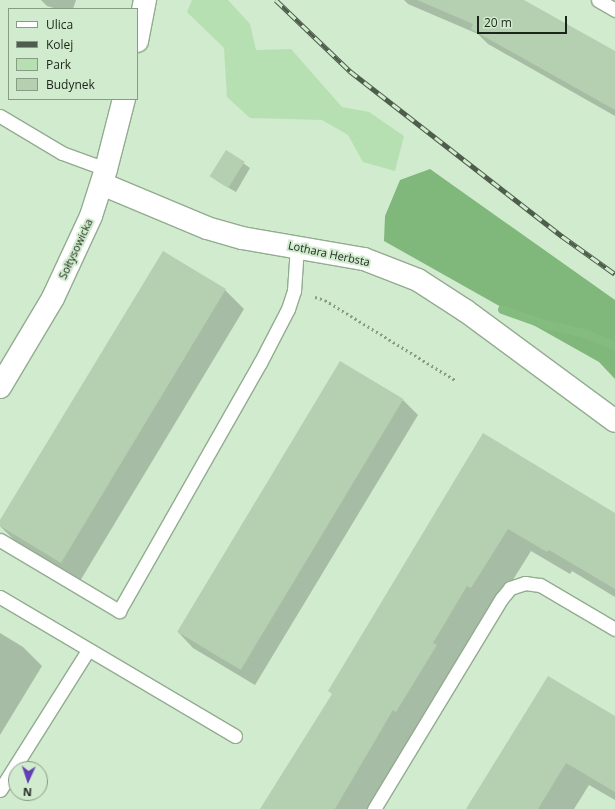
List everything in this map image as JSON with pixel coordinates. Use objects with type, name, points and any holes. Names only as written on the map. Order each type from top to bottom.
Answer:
[{"type":"street","points":[[138,36],[145,0]]},
{"type":"street","name":"Sołtysowicka","points":[[0,387],[53,298],[91,216],[104,176],[124,100]]},
{"type":"street","name":"Lothara Herbsta","points":[[104,176],[207,228],[242,238],[297,246],[364,259],[418,280],[466,311],[615,421]]},
{"type":"lane","points":[[598,0],[615,10]]},
{"type":"lane","points":[[0,116],[104,176]]},
{"type":"lane","points":[[0,540],[119,611],[260,363],[288,309],[294,291],[297,246]]},
{"type":"lane","points":[[374,809],[502,598],[510,588],[525,584],[540,585],[615,629]]},
{"type":"lane","points":[[0,597],[235,736]]},
{"type":"lane","points":[[0,790],[88,650]]},
{"type":"green space","points":[[192,0],[228,0],[250,24],[256,50],[291,49],[342,107],[369,112],[404,136],[395,171],[363,162],[348,135],[322,120],[250,118],[227,97],[224,48],[187,12]]},
{"type":"green space","points":[[430,169],[615,300],[615,379],[599,362],[384,241],[385,216],[400,180]]},
{"type":"building","points":[[417,0],[524,0],[615,51],[615,110],[471,29],[473,24]]},
{"type":"building","points":[[226,150],[245,162],[228,188],[210,176]]},
{"type":"building","points":[[163,251],[226,289],[61,563],[0,526],[0,520]]},
{"type":"building","points":[[340,361],[403,399],[241,670],[177,632]]},
{"type":"building","points":[[483,433],[615,513],[615,589],[549,550],[547,552],[508,529],[471,588],[467,586],[433,643],[437,645],[396,712],[393,710],[335,809],[260,809],[332,694],[328,691]]},
{"type":"building","points":[[548,676],[615,716],[615,792],[566,763],[538,809],[466,809]]},
{"type":"waterway","points":[[502,309],[541,323],[587,334],[615,346]]},
{"type":"railway","points":[[276,0],[350,71],[562,236],[615,274]]}]
